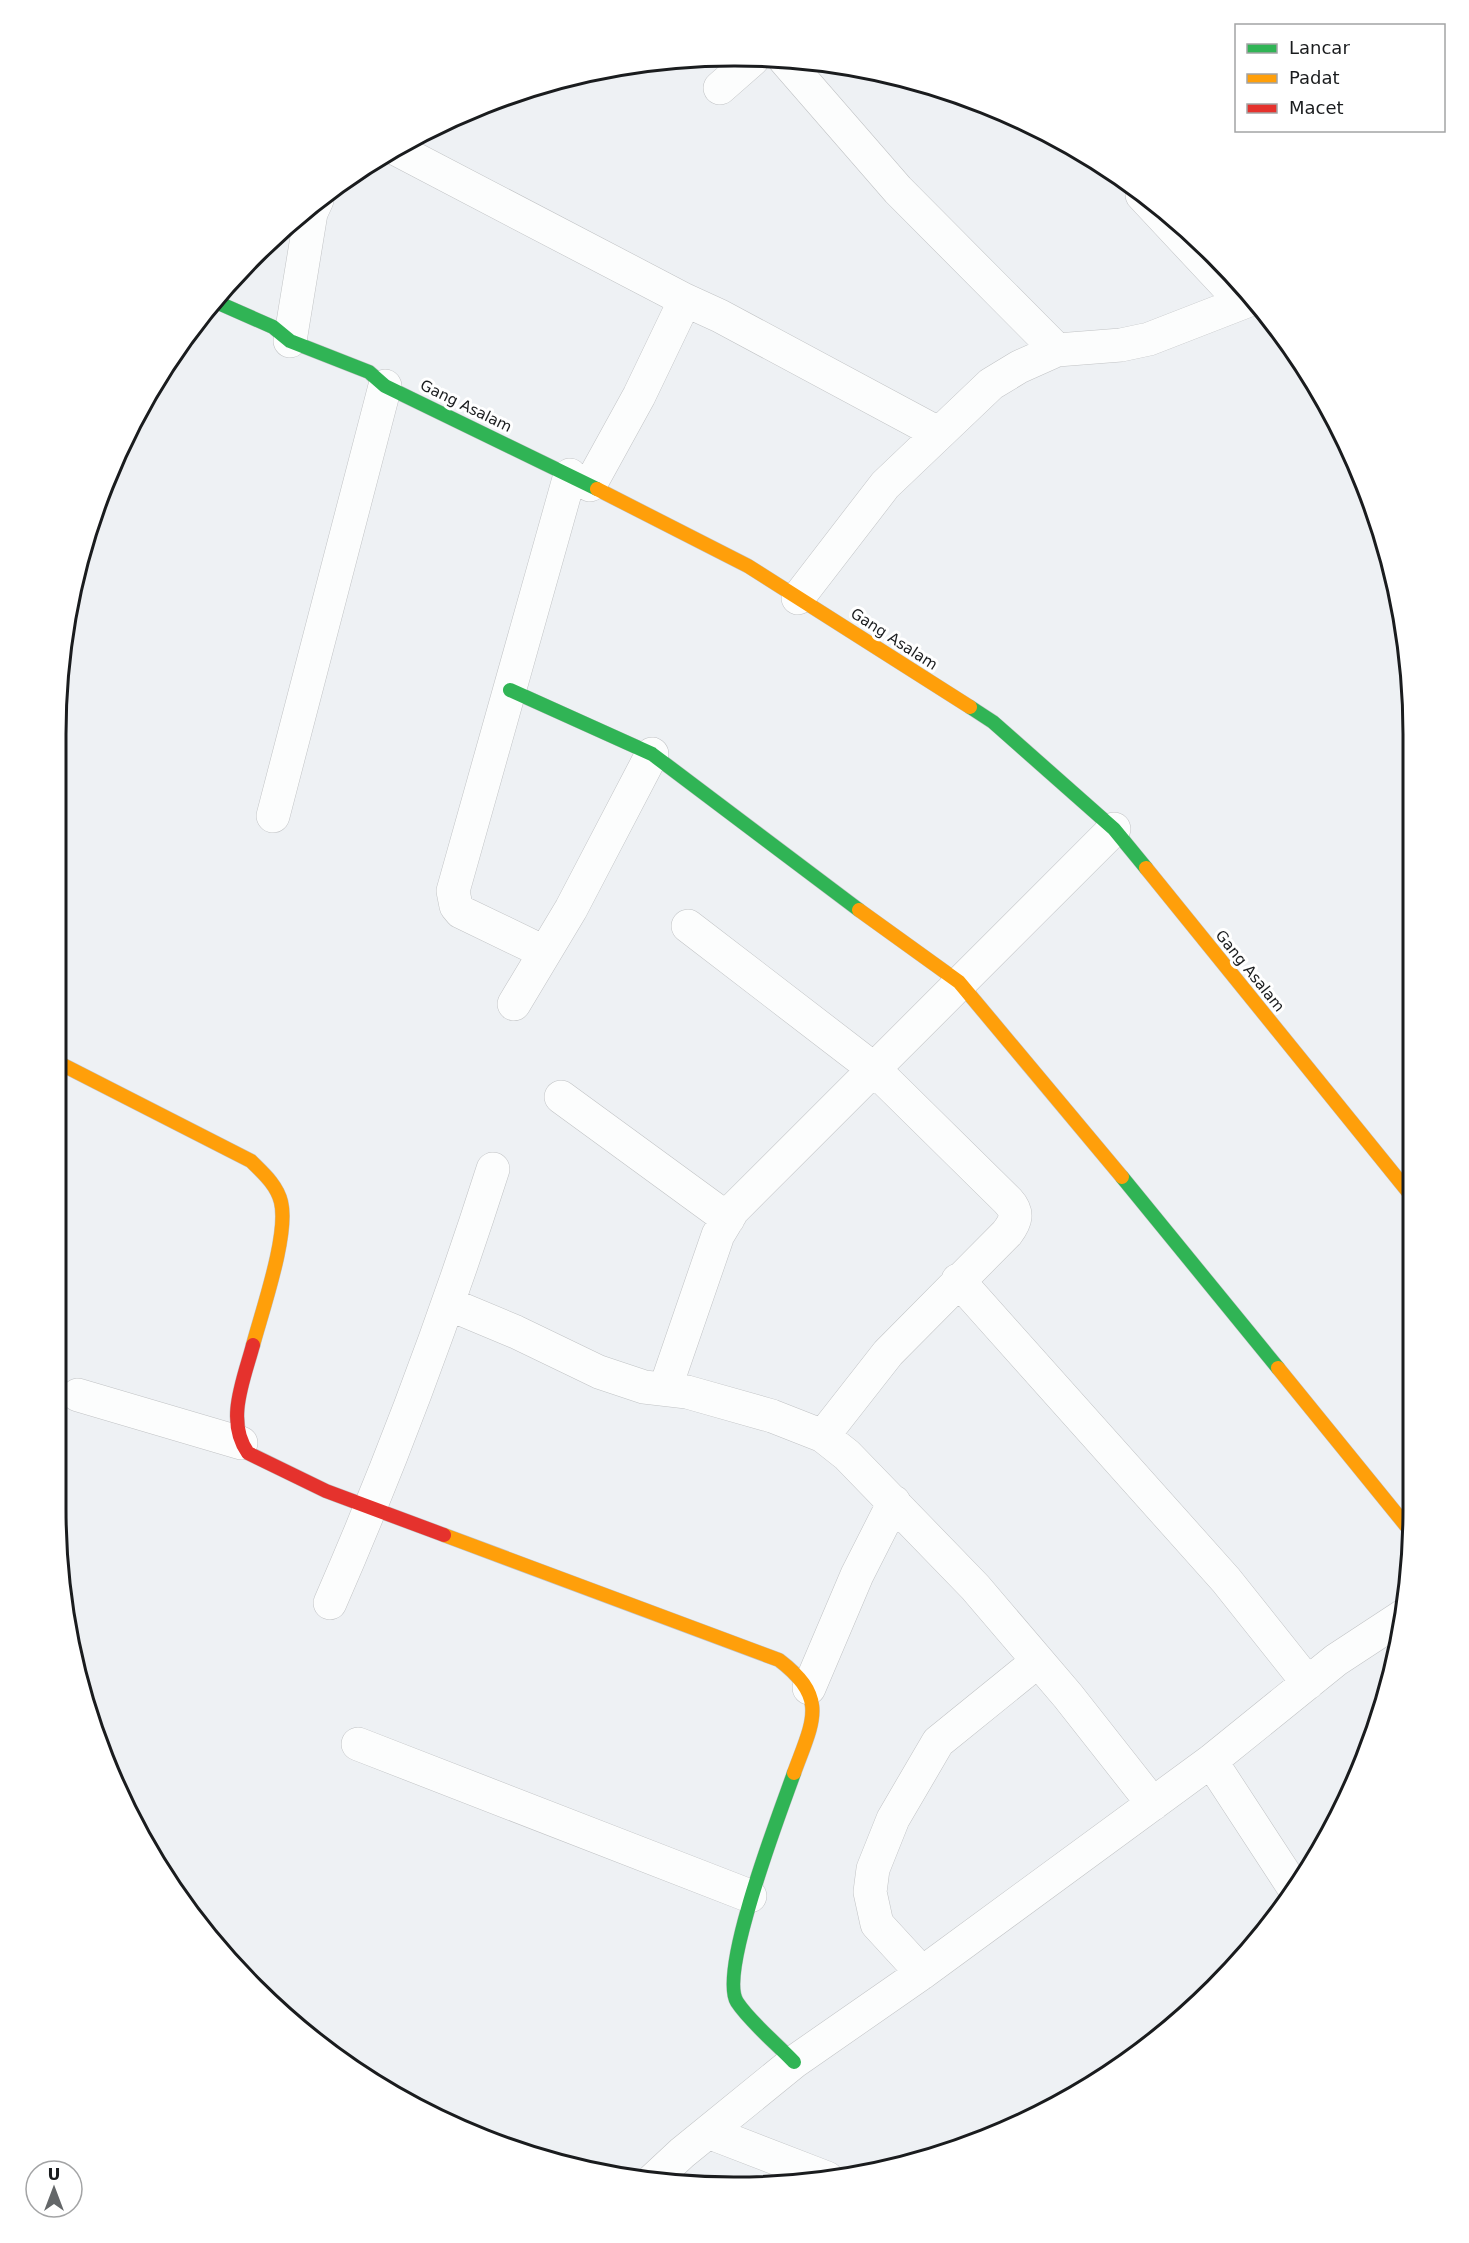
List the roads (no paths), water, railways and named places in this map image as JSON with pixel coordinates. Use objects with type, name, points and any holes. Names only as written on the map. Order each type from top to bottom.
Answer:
[{"type":"street","points":[[720,88],[745,66]]},
{"type":"street","points":[[791,69],[898,190],[1057,350]]},
{"type":"street","points":[[405,154],[685,300],[720,316],[938,433]]},
{"type":"street","points":[[290,341],[309,219]]},
{"type":"street","points":[[544,952],[461,912],[454,899],[454,886],[510,690],[580,480],[639,396],[685,300]]},
{"type":"street","points":[[798,598],[885,485],[991,384],[1019,367],[1057,350],[1121,345],[1149,339],[1244,302]]},
{"type":"street","name":"Gang Asalam","points":[[222,306],[273,327],[290,341],[369,372],[385,386],[580,480],[748,566],[993,722],[1114,829],[1403,1185]]},
{"type":"street","points":[[273,816],[385,386]]},
{"type":"street","points":[[510,690],[652,754],[788,859],[959,982],[1048,1085],[1403,1521]]},
{"type":"street","points":[[514,1004],[571,909],[652,754]]},
{"type":"street","points":[[665,1389],[718,1235],[728,1219],[750,1192],[1114,829]]},
{"type":"street","points":[[688,926],[874,1069],[1014,1208],[1015,1220],[1007,1233],[888,1353],[823,1436]]},
{"type":"street","points":[[66,1067],[251,1161],[280,1195],[285,1215],[236,1412],[241,1443],[248,1453],[326,1491],[779,1660],[795,1672],[809,1688],[813,1709],[807,1737],[750,1896],[733,1975],[733,1994],[736,2001],[794,2062]]},
{"type":"street","points":[[561,1096],[728,1219]]},
{"type":"street","points":[[330,1603],[372,1507],[449,1304],[493,1169]]},
{"type":"street","points":[[958,1280],[1226,1580],[1308,1683]]},
{"type":"street","points":[[449,1304],[516,1332],[599,1372],[644,1387],[687,1392],[772,1416],[823,1436],[847,1455],[975,1587],[1153,1803]]},
{"type":"street","points":[[78,1395],[241,1443]]},
{"type":"street","points":[[809,1688],[857,1575],[894,1502]]},
{"type":"street","points":[[661,2173],[794,2062],[922,1973],[1211,1761],[1336,1660],[1393,1623]]},
{"type":"street","points":[[922,1973],[877,1924],[870,1892],[873,1869],[893,1819],[938,1742],[1038,1661]]},
{"type":"street","points":[[358,1744],[750,1896]]},
{"type":"street","points":[[1211,1761],[1289,1881]]},
{"type":"street","points":[[708,2132],[812,2172]]}]
